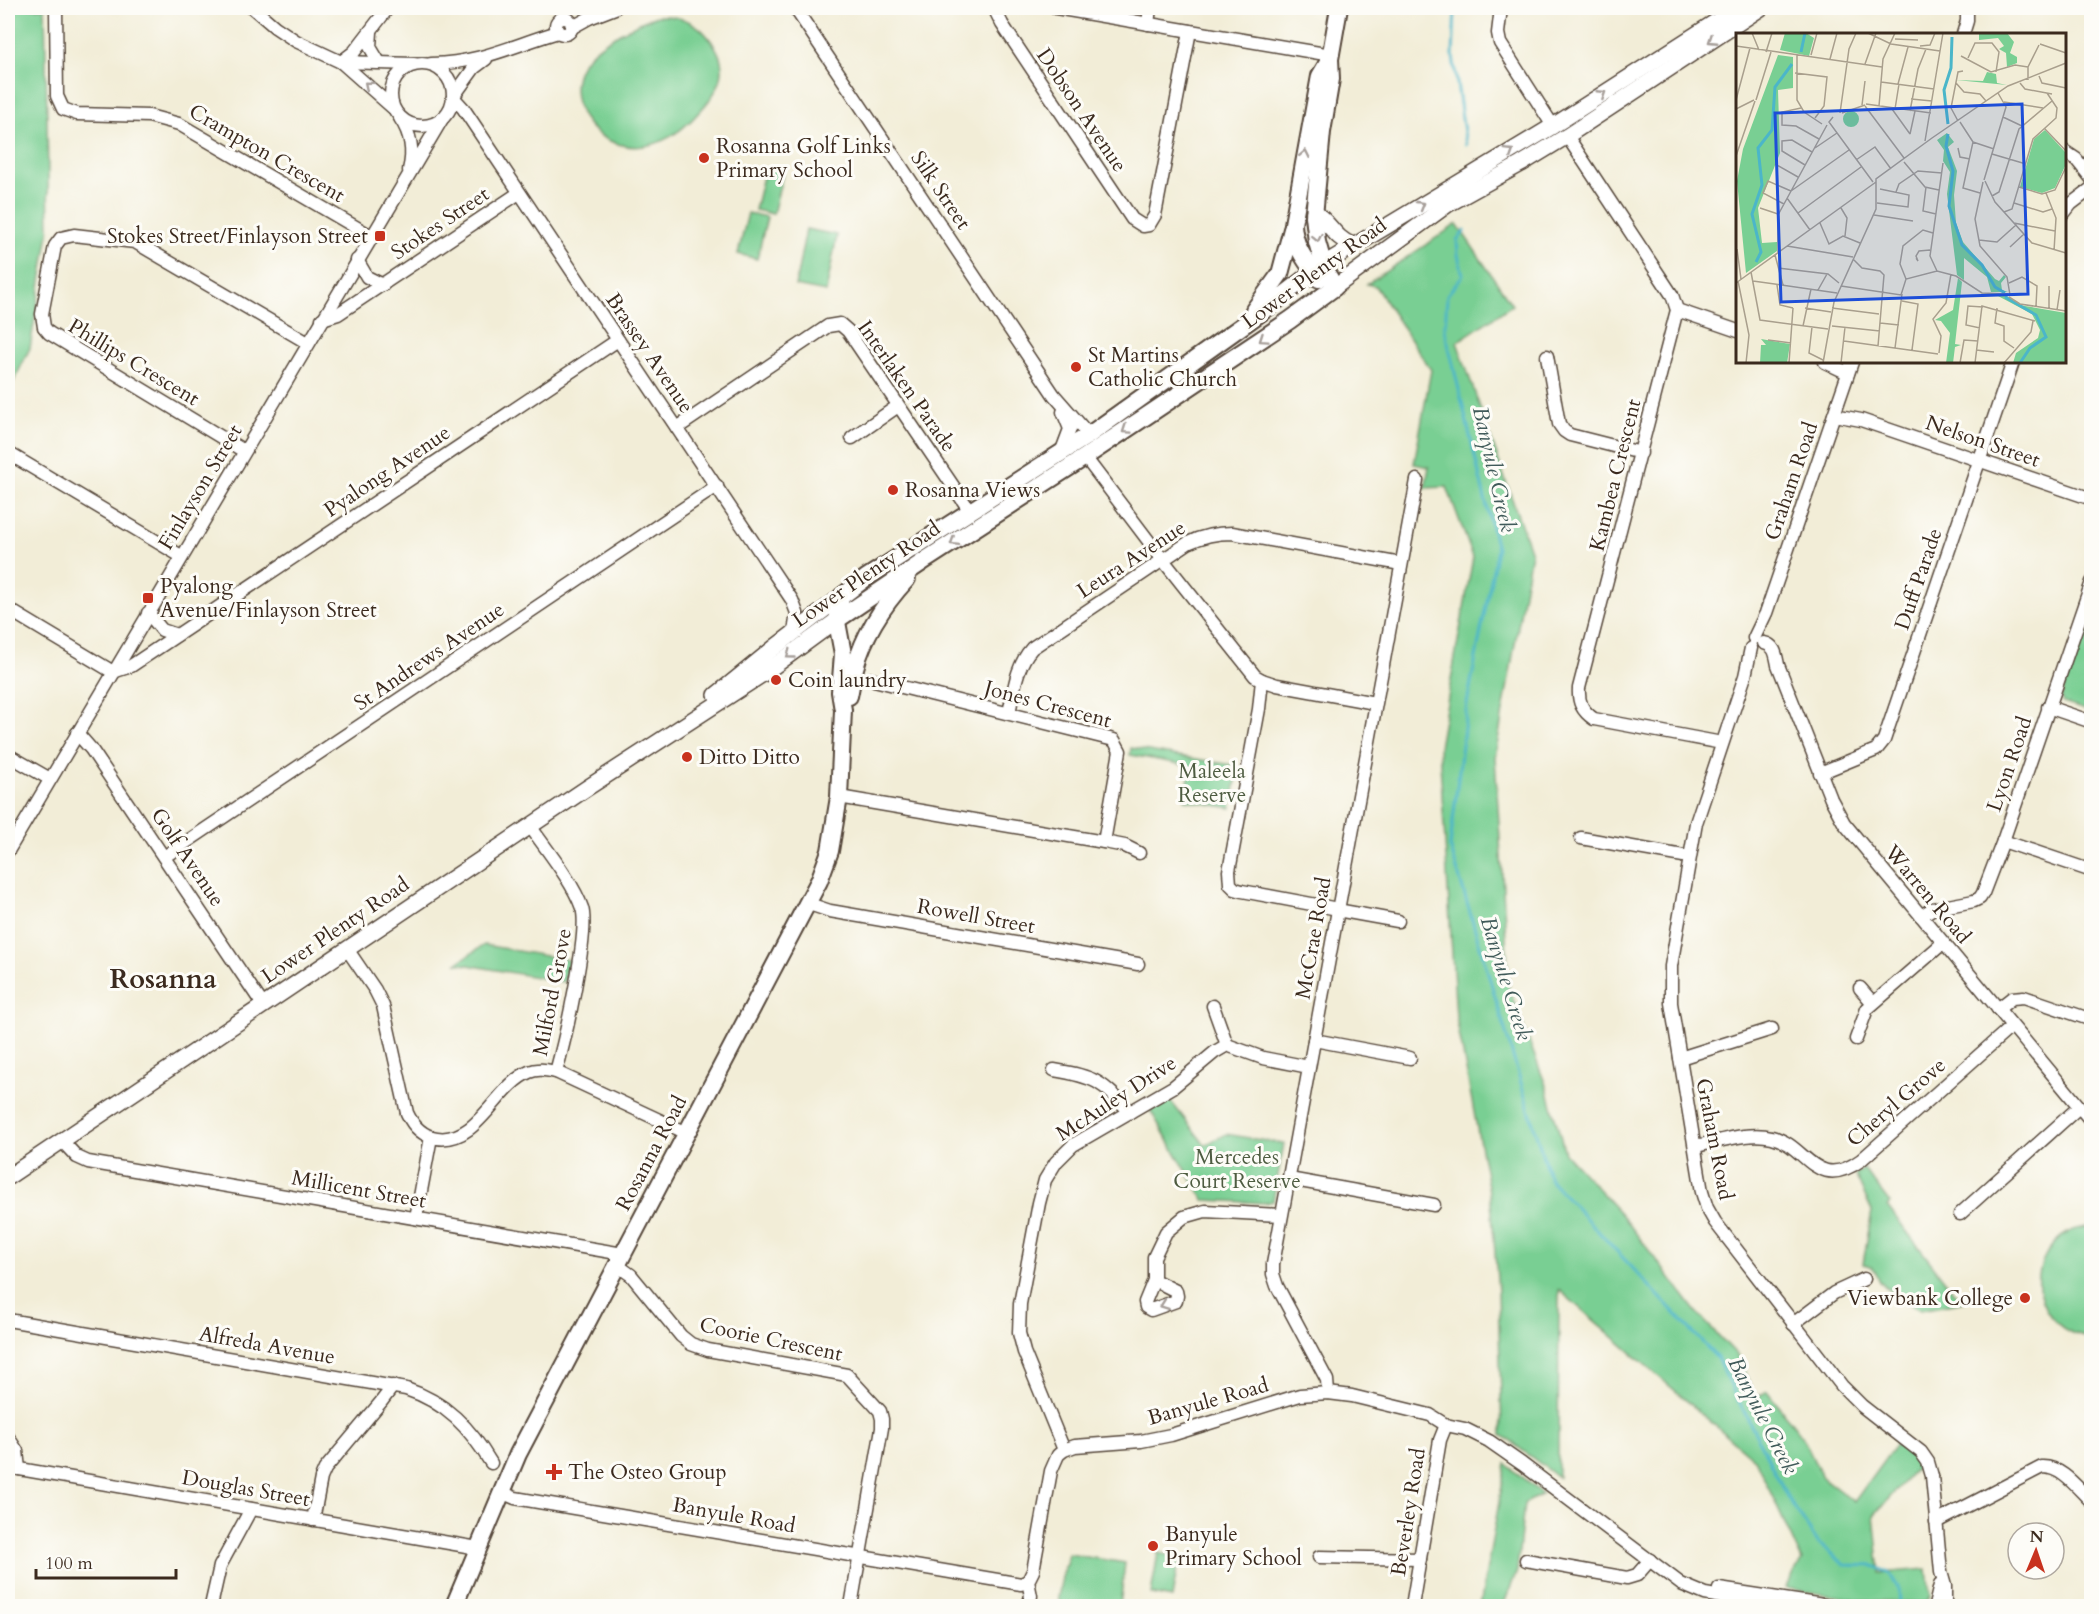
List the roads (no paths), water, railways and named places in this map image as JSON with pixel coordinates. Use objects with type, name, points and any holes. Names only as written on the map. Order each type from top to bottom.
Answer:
[{"type":"highway","points":[[1318,268],[1314,212],[1322,132],[1331,80],[1330,57],[1339,8]]},
{"type":"highway","points":[[1240,327],[1272,288],[1287,255],[1320,76],[1330,57]]},
{"type":"highway","points":[[1295,212],[1293,228],[1301,255],[1318,268],[1331,290]]},
{"type":"highway","name":"Lower Plenty Road","points":[[837,620],[846,600],[866,578],[1089,435],[1318,268]]},
{"type":"highway","name":"Lower Plenty Road","points":[[846,600],[887,585],[1085,457],[1331,290]]},
{"type":"highway","points":[[1284,295],[1305,291],[1311,305]]},
{"type":"highway","name":"Rosanna Road","points":[[843,710],[850,695],[856,665],[866,638],[887,602],[927,559]]},
{"type":"highway","points":[[866,578],[873,585],[887,585]]},
{"type":"highway","points":[[846,600],[866,624],[868,632],[866,638]]},
{"type":"highway","name":"Rosanna Road","points":[[454,1606],[528,1433],[809,904],[830,851],[839,797],[843,710],[840,692],[843,651],[837,620]]},
{"type":"main road","name":"Lower Plenty Road","points":[[1318,268],[1352,245],[1553,126],[1737,8]]},
{"type":"main road","name":"Lower Plenty Road","points":[[1331,290],[1447,205],[1566,136],[1761,8]]},
{"type":"main road","points":[[1314,212],[1326,220],[1340,238],[1352,245]]},
{"type":"main road","name":"Lower Plenty Road","points":[[687,722],[730,683],[816,616],[846,600]]},
{"type":"main road","name":"Lower Plenty Road","points":[[9,1174],[530,826],[766,672],[837,620]]},
{"type":"street","name":"Crampton Crescent","points":[[56,8],[57,96],[63,110],[76,114],[149,116],[179,124],[371,236]]},
{"type":"street","points":[[253,8],[296,41],[341,62],[405,121],[415,125],[432,124],[443,118],[460,116],[476,128]]},
{"type":"street","points":[[341,62],[354,52],[388,8]]},
{"type":"street","points":[[341,62],[459,63],[489,56],[542,37],[562,20],[589,18],[615,8]]},
{"type":"street","name":"Silk Street","points":[[795,8],[1054,395],[1089,435]]},
{"type":"street","name":"Dobson Avenue","points":[[994,8],[1002,24],[1132,219],[1139,225],[1146,226],[1151,222],[1155,213],[1190,31]]},
{"type":"street","points":[[1056,8],[1330,57]]},
{"type":"street","points":[[1148,24],[1150,8]]},
{"type":"street","points":[[1502,8],[1498,33],[1500,43],[1553,126]]},
{"type":"street","points":[[1963,33],[1967,21],[1967,8]]},
{"type":"street","points":[[373,28],[369,37],[369,46],[379,62]]},
{"type":"street","points":[[453,97],[474,68],[489,56]]},
{"type":"street","points":[[396,111],[391,95],[394,81],[404,70],[424,64],[440,69],[452,87],[451,108],[443,118]]},
{"type":"street","name":"Brassey Avenue","points":[[453,97],[463,108],[792,600],[796,613],[794,633]]},
{"type":"street","name":"Finlayson Street","points":[[396,111],[410,138],[411,157],[408,174]]},
{"type":"street","name":"Finlayson Street","points":[[8,851],[322,318],[443,118]]},
{"type":"street","points":[[1566,136],[1672,295],[1677,310],[1736,331]]},
{"type":"street","points":[[2066,152],[2076,159],[2091,179]]},
{"type":"street","points":[[2066,210],[2070,204],[2091,188]]},
{"type":"street","name":"Stokes Street","points":[[322,318],[338,314],[519,193]]},
{"type":"street","name":"Phillips Crescent","points":[[244,451],[49,333],[44,327],[42,314],[54,246],[68,235],[135,242],[308,343]]},
{"type":"street","name":"Stokes Street","points":[[357,260],[367,277],[382,285]]},
{"type":"street","name":"Kambea Crescent","points":[[1677,310],[1579,688],[1579,700],[1585,712],[1600,720],[1722,743]]},
{"type":"street","name":"Interlaken Parade","points":[[677,428],[832,324],[840,324],[846,328],[970,511]]},
{"type":"street","name":"Pyalong Avenue","points":[[113,672],[131,666],[618,340]]},
{"type":"street","points":[[1547,356],[1557,418],[1563,431],[1570,435],[1641,453]]},
{"type":"street","points":[[1832,363],[1851,366]]},
{"type":"street","name":"Duff Parade","points":[[1821,772],[1872,753],[1882,745],[2013,363]]},
{"type":"street","name":"Graham Road","points":[[1851,366],[1700,810],[1689,857],[1670,979],[1671,1003],[1702,1192],[1710,1215],[1832,1375],[1852,1396],[1925,1457],[1932,1476],[1941,1572],[1945,1586],[1945,1606]]},
{"type":"street","name":"Silk Street","points":[[1054,395],[1070,429],[1061,453]]},
{"type":"street","points":[[852,438],[898,406]]},
{"type":"street","name":"Nelson Street","points":[[1835,411],[2091,499]]},
{"type":"street","points":[[8,453],[182,556]]},
{"type":"street","points":[[1085,457],[1251,672],[1262,680],[1375,703]]},
{"type":"street","name":"McCrae Road","points":[[1328,1393],[1327,1380],[1273,1274],[1281,1215],[1418,480]]},
{"type":"street","name":"St Andrews Avenue","points":[[164,857],[717,486]]},
{"type":"street","name":"Leura Avenue","points":[[1009,713],[1019,670],[1024,658],[1032,648],[1195,540],[1224,533],[1401,564]]},
{"type":"street","name":"Lyon Road","points":[[1921,916],[1932,909],[1980,898],[2003,841],[2091,582]]},
{"type":"street","name":"Brassey Avenue","points":[[792,600],[816,616]]},
{"type":"street","points":[[8,609],[113,672]]},
{"type":"street","points":[[148,613],[162,630],[177,635]]},
{"type":"street","name":"Warren Road","points":[[1758,645],[1778,665],[1831,799],[1844,823],[2091,1122]]},
{"type":"street","name":"Jones Crescent","points":[[870,679],[1110,738],[1117,743],[1120,749],[1104,842]]},
{"type":"street","points":[[1262,680],[1261,698],[1229,881],[1232,887],[1242,891],[1398,921]]},
{"type":"street","points":[[2048,707],[2091,722]]},
{"type":"street","name":"Golf Avenue","points":[[77,733],[92,749],[263,1005]]},
{"type":"street","points":[[8,755],[50,779]]},
{"type":"street","points":[[839,797],[1104,842],[1125,846],[1139,853]]},
{"type":"street","name":"Milford Grove","points":[[530,826],[573,889],[584,916],[583,942],[556,1072]]},
{"type":"street","points":[[1581,838],[1689,857]]},
{"type":"street","points":[[2003,841],[2091,871]]},
{"type":"street","name":"Rowell Street","points":[[809,904],[830,911],[1138,964]]},
{"type":"street","points":[[1856,1039],[1864,1013],[1873,1003],[1943,943]]},
{"type":"street","points":[[347,949],[383,1006],[406,1113],[418,1130],[431,1137],[449,1138],[467,1130],[515,1082],[528,1072],[541,1069],[556,1072],[687,1133]]},
{"type":"street","points":[[1860,988],[1873,1003]]},
{"type":"street","points":[[1998,1009],[2012,998],[2024,997],[2091,1020]]},
{"type":"street","points":[[1213,1006],[1227,1045],[1263,1058],[1309,1067]]},
{"type":"street","name":"Cheryl Grove","points":[[1695,1146],[1754,1136],[1771,1137],[1788,1144],[1817,1167],[1830,1171],[1851,1167],[2012,1026]]},
{"type":"street","points":[[1680,1058],[1772,1029]]},
{"type":"street","points":[[1314,1040],[1410,1058]]},
{"type":"street","name":"McAuley Drive","points":[[1064,1450],[1024,1352],[1019,1333],[1020,1304],[1045,1180],[1064,1153],[1088,1136],[1173,1087],[1215,1052],[1227,1045]]},
{"type":"street","points":[[1054,1070],[1083,1076],[1098,1082],[1130,1112]]},
{"type":"street","points":[[1960,1214],[2079,1107]]},
{"type":"street","name":"Millicent Street","points":[[67,1137],[77,1157],[88,1162],[416,1218],[620,1260]]},
{"type":"street","points":[[416,1218],[431,1137]]},
{"type":"street","points":[[1288,1179],[1434,1205]]},
{"type":"street","points":[[1154,1280],[1154,1257],[1162,1240],[1166,1232],[1184,1217],[1205,1211],[1281,1215]]},
{"type":"street","name":"Coorie Crescent","points":[[620,1260],[690,1344],[708,1350],[847,1375],[876,1405],[882,1415],[882,1422],[851,1606]]},
{"type":"street","points":[[1793,1324],[1834,1293],[1864,1279]]},
{"type":"street","name":"Alfreda Avenue","points":[[8,1320],[417,1392],[448,1410],[474,1437],[491,1463]]},
{"type":"street","points":[[313,1520],[321,1478],[325,1469],[393,1386]]},
{"type":"street","name":"Banyule Road","points":[[1064,1450],[1076,1446],[1141,1441],[1171,1436],[1300,1395],[1328,1393],[1379,1401],[1430,1415],[1446,1425],[1465,1429],[1508,1453],[1681,1584],[1705,1594],[1770,1606]]},
{"type":"street","name":"Beverley Road","points":[[1412,1606],[1440,1440],[1446,1425]]},
{"type":"street","points":[[10,1440],[17,1451],[12,1468]]},
{"type":"street","points":[[1028,1606],[1025,1582],[1033,1571],[1051,1470],[1055,1460],[1064,1450]]},
{"type":"street","points":[[1936,1521],[2042,1467],[2050,1467],[2058,1471],[2091,1502]]},
{"type":"street","name":"Douglas Street","points":[[12,1468],[478,1548]]},
{"type":"street","name":"Banyule Road","points":[[501,1492],[515,1498],[859,1557],[1025,1582]]},
{"type":"street","points":[[211,1606],[220,1566],[251,1509]]},
{"type":"street","points":[[1319,1557],[1420,1559]]},
{"type":"street","points":[[1526,1560],[1627,1578],[1637,1575],[1650,1560]]},
{"type":"street","name":"Banyule Road","points":[[1662,1569],[1709,1587],[1830,1606]]},
{"type":"street","name":"Graham Road","points":[[1935,1606],[1941,1572]]},
{"type":"street","points":[[1782,1599],[1803,1606]]},
{"type":"waterway","name":"Banyule Creek","points":[[1455,8],[1453,56],[1466,145]]},
{"type":"waterway","name":"Banyule Creek","points":[[1465,231],[1457,240],[1463,275],[1447,295],[1445,331],[1497,549],[1467,703],[1450,846],[1550,1180],[1717,1358],[1788,1498],[1819,1544],[1845,1565],[1874,1566],[1889,1573],[1898,1587],[1899,1606]]},
{"type":"place","name":"Rosanna Golf Links Primary School","points":[[704,158]]},
{"type":"place","name":"Stokes Street/Finlayson Street","points":[[380,236]]},
{"type":"place","name":"St Martins Catholic Church","points":[[1076,367]]},
{"type":"place","name":"Rosanna Views","points":[[893,490]]},
{"type":"place","name":"Pyalong Avenue/Finlayson Street","points":[[148,598]]},
{"type":"place","name":"Coin laundry","points":[[776,680]]},
{"type":"place","name":"Ditto Ditto","points":[[687,757]]},
{"type":"place","name":"Viewbank College","points":[[2025,1298]]},
{"type":"place","name":"The Osteo Group","points":[[554,1472]]},
{"type":"place","name":"Banyule Primary School","points":[[1153,1546]]},
{"type":"district","name":"Rosanna","points":[[163,979]]},
{"type":"park label","name":"Maleela Reserve","points":[[1212,783]]},
{"type":"park label","name":"Mercedes Court Reserve","points":[[1237,1169]]}]
